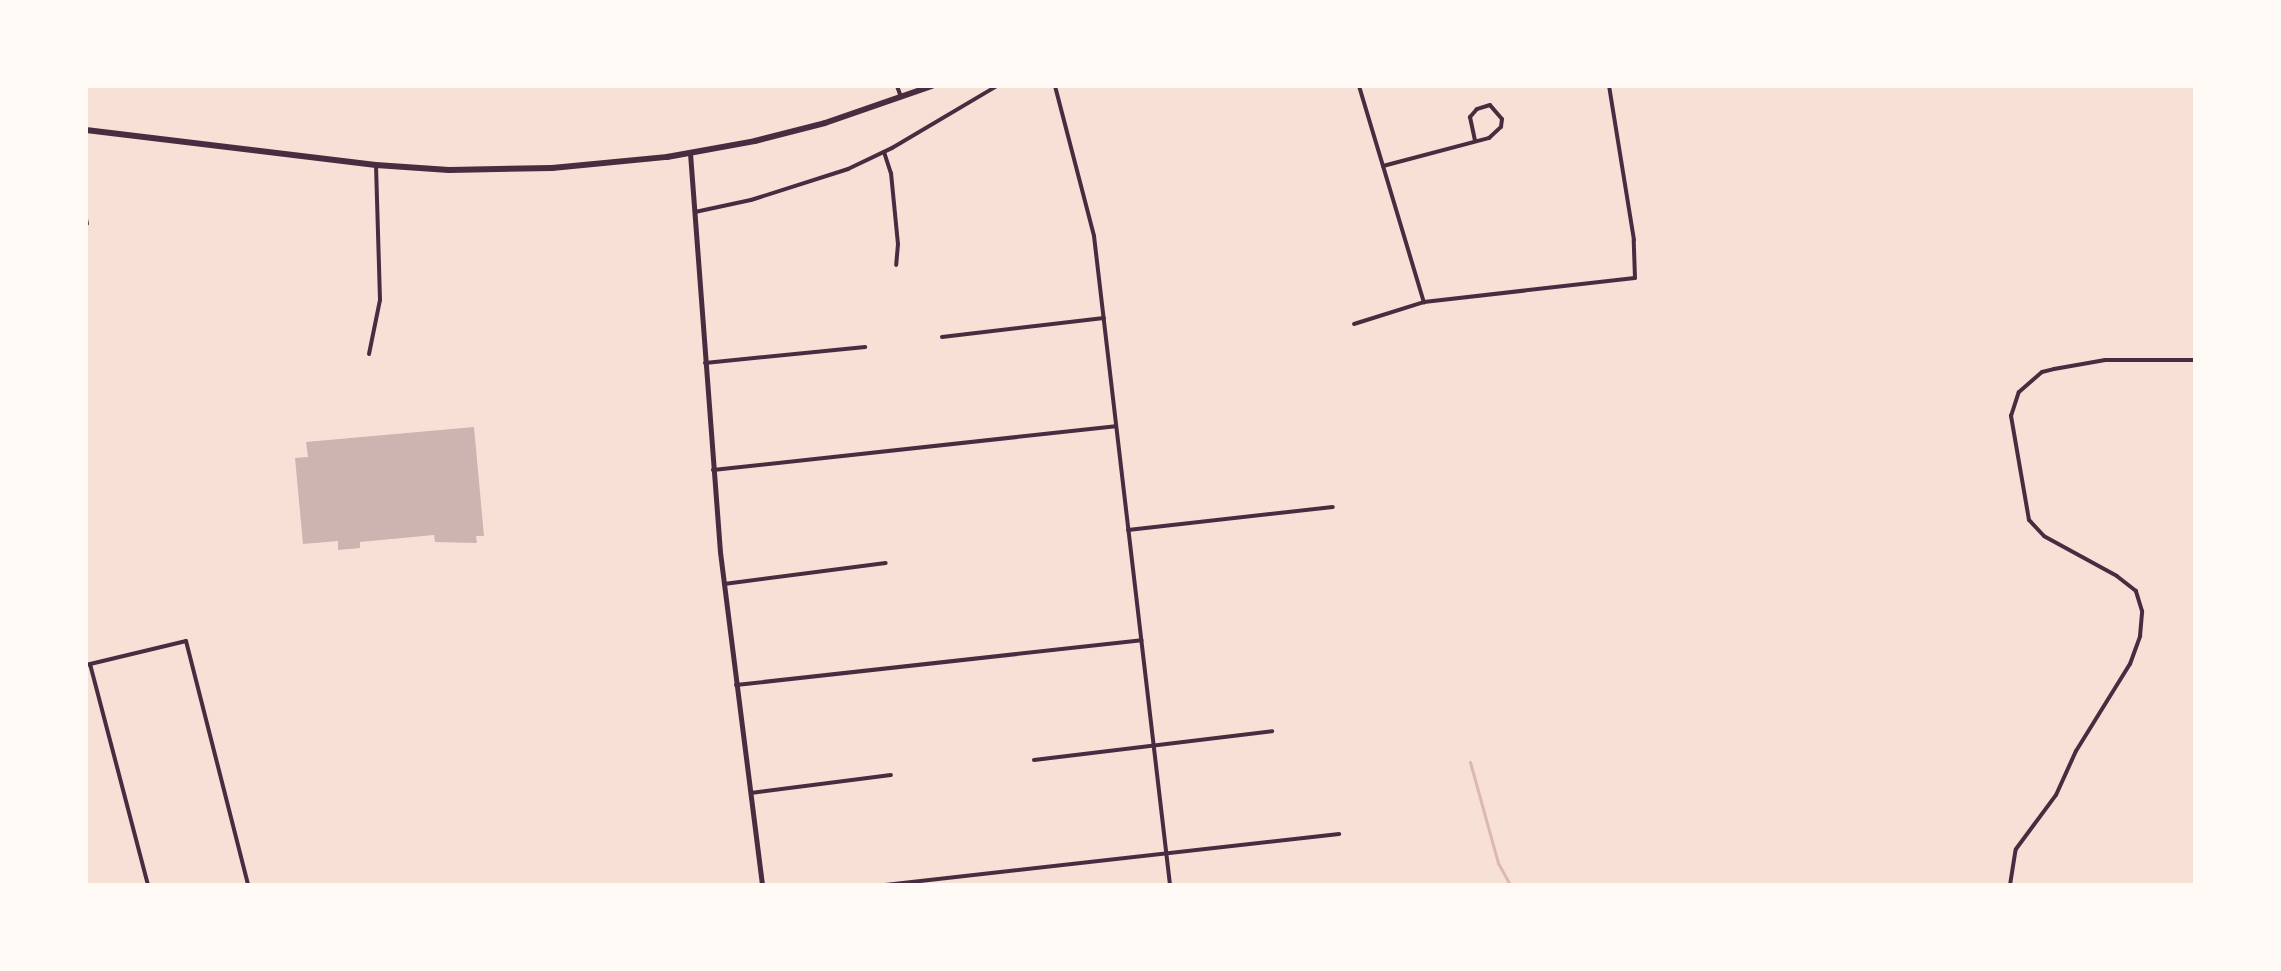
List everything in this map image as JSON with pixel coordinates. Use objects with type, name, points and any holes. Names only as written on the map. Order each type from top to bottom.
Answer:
[{"type":"main road","points":[[86,130],[376,165],[449,170],[552,168],[690,153],[814,126],[931,86]]},
{"type":"street","points":[[897,86],[901,97]]},
{"type":"street","points":[[694,212],[751,200],[829,176],[884,152],[997,86]]},
{"type":"street","points":[[1055,86],[1094,236],[1170,885]]},
{"type":"street","points":[[1359,86],[1424,302]]},
{"type":"street","points":[[1354,324],[1424,302],[1635,278],[1634,240],[1609,86]]},
{"type":"street","points":[[1383,166],[1489,138],[1501,127],[1498,111],[1490,105],[1477,109],[1470,117],[1475,140]]},
{"type":"street","points":[[884,152],[891,173],[898,244],[896,265]]},
{"type":"street","points":[[690,153],[724,584],[762,885]]},
{"type":"street","points":[[369,354],[380,300],[376,165]]},
{"type":"street","points":[[942,337],[1104,318]]},
{"type":"street","points":[[705,363],[865,347]]},
{"type":"street","points":[[2010,885],[2016,849],[2056,795],[2076,751],[2130,664],[2140,636],[2142,611],[2136,591],[2117,576],[2044,536],[2029,520],[2011,416],[2019,392],[2042,372],[2071,364],[2105,360],[2195,360]]},
{"type":"street","points":[[713,470],[1116,426]]},
{"type":"street","points":[[1128,530],[1333,507]]},
{"type":"street","points":[[724,584],[886,563]]},
{"type":"street","points":[[736,685],[1142,640]]},
{"type":"street","points":[[148,885],[88,665],[186,641],[248,885]]},
{"type":"street","points":[[1034,760],[1272,731]]},
{"type":"street","points":[[750,793],[891,775]]},
{"type":"street","points":[[885,885],[1339,834]]},
{"type":"building","points":[[474,427],[484,536],[476,536],[477,543],[435,542],[434,535],[360,542],[360,548],[338,550],[338,541],[303,544],[295,458],[308,457],[306,442]]},
{"type":"waterway","points":[[1470,762],[1498,863],[1510,885]]}]
